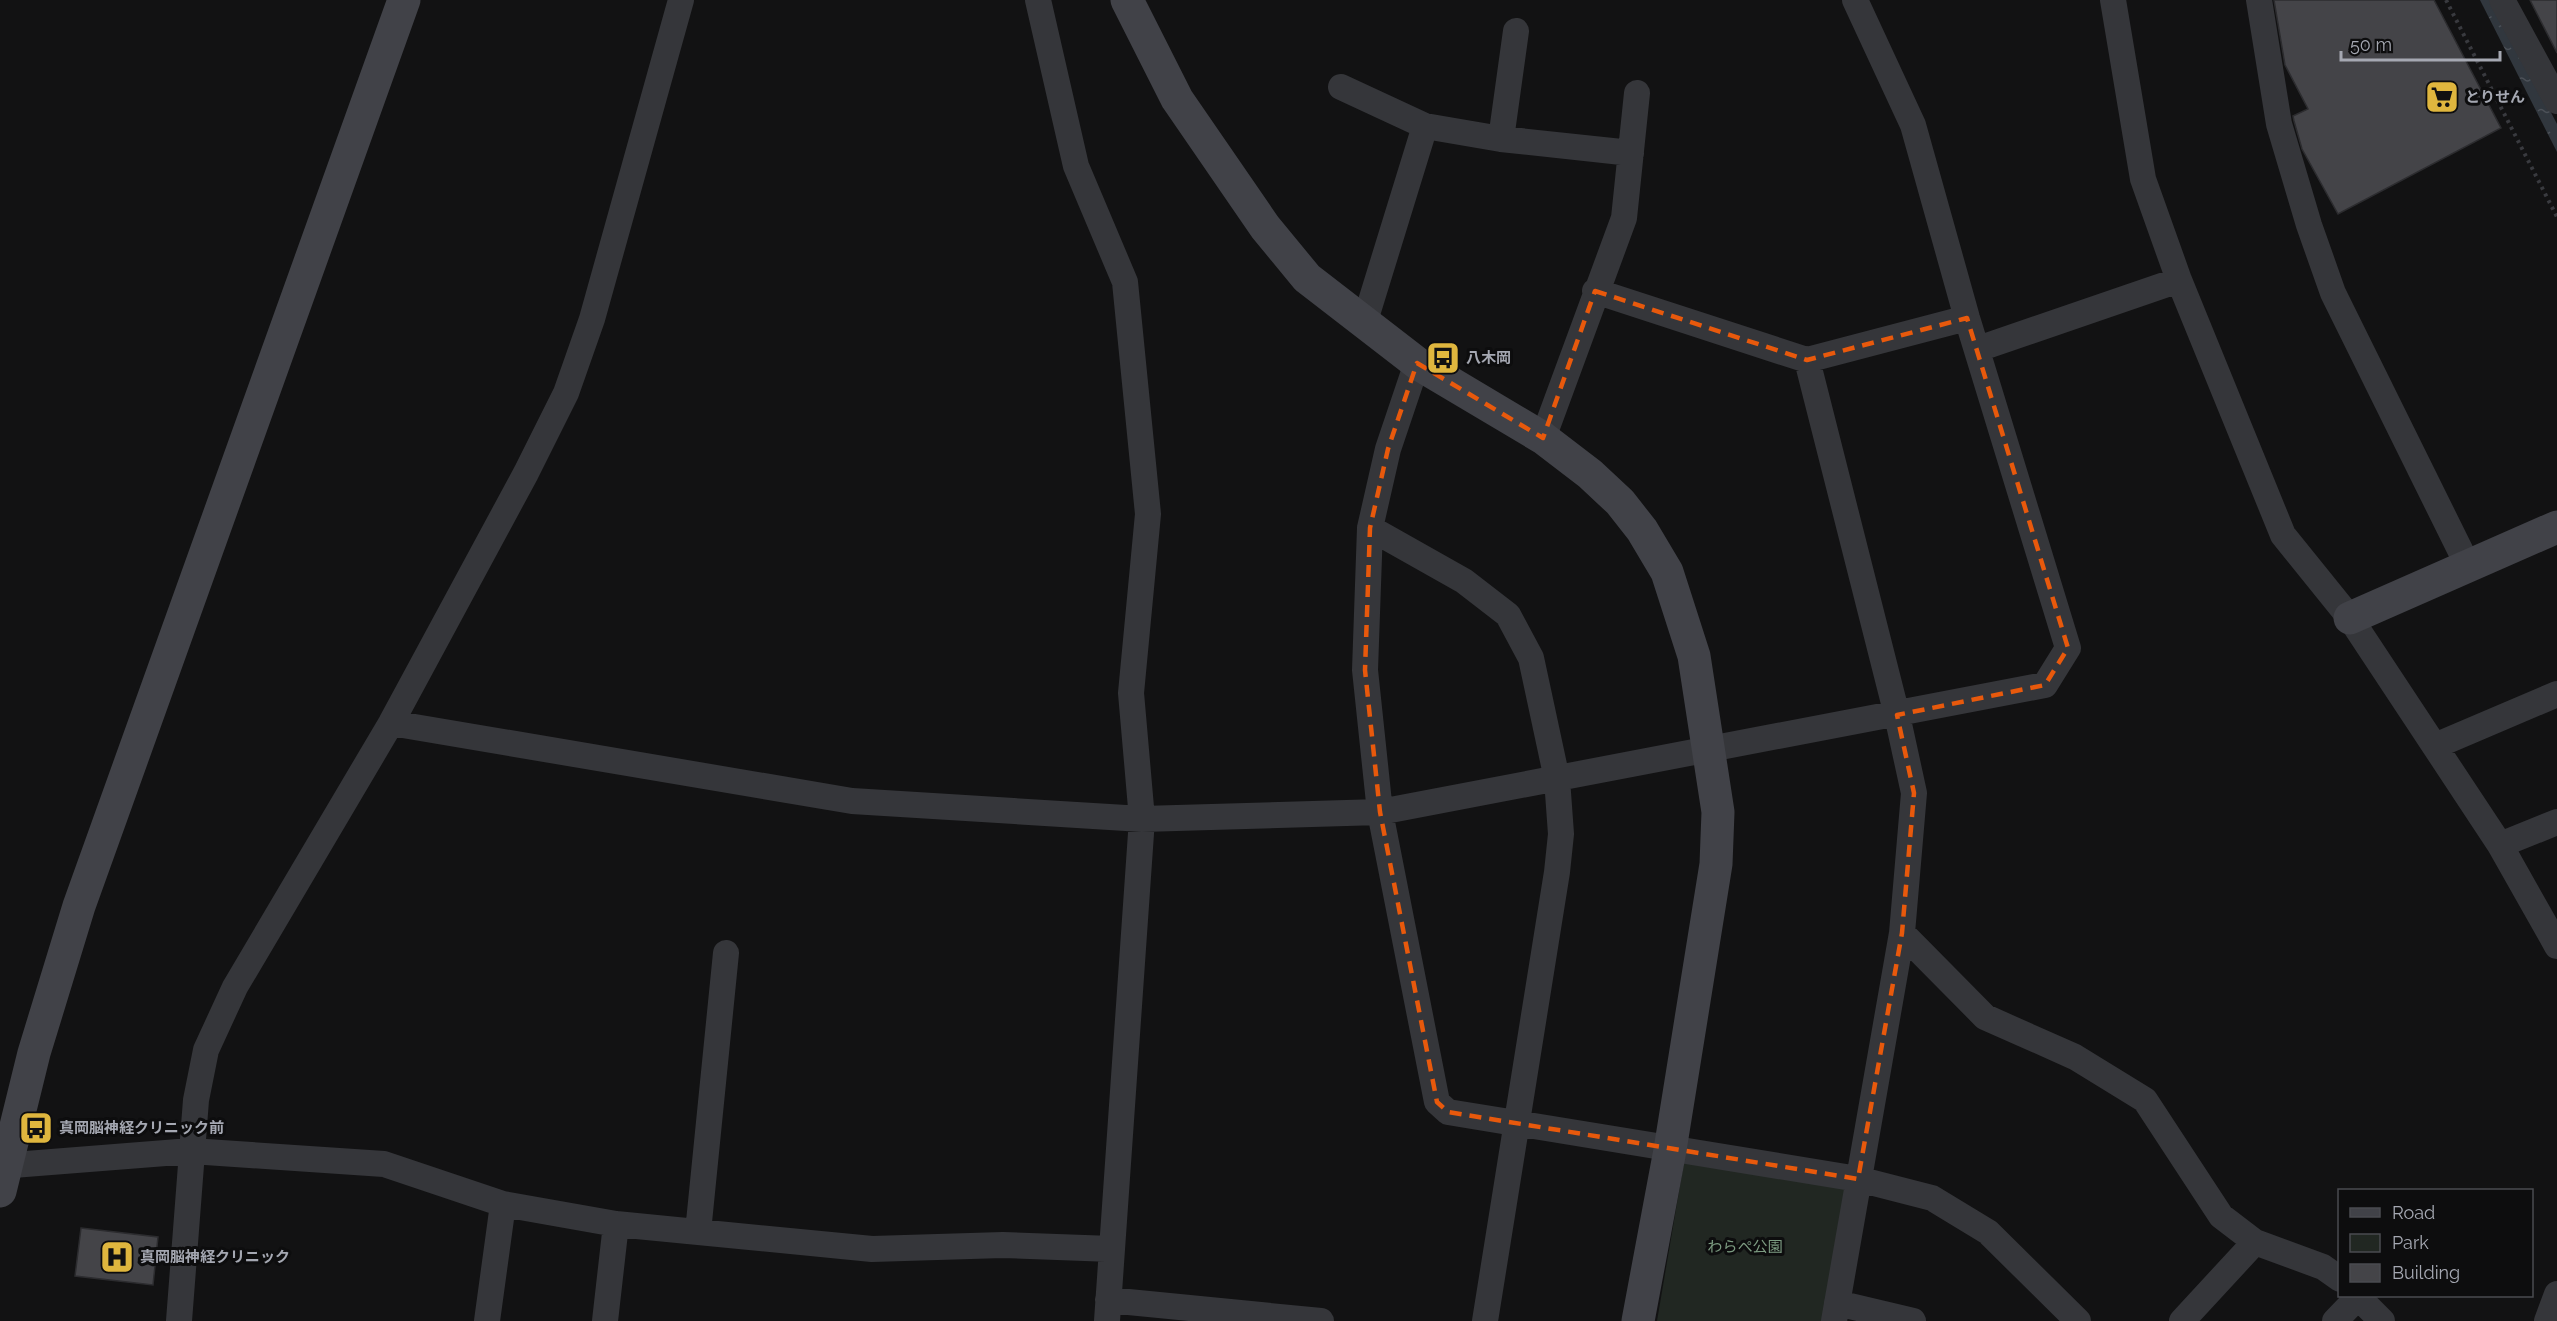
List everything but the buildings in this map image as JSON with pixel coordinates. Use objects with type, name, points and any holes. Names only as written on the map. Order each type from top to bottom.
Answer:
[{"type":"street","points":[[404,0],[79,906],[34,1053],[2,1174],[191,1151],[384,1164],[503,1204],[616,1224],[872,1249],[1003,1245],[1112,1249]]},
{"type":"street","points":[[179,1321],[196,1100],[206,1050],[235,987],[391,723],[566,393],[592,319],[681,0]]},
{"type":"street","points":[[1038,0],[1076,166],[1125,282],[1148,514],[1131,693],[1142,819],[1107,1310],[1322,1321]]},
{"type":"street","points":[[1127,0],[1177,99],[1264,226],[1307,278],[1417,363],[1544,438],[1590,474],[1620,502],[1642,530],[1667,572],[1694,656],[1718,813],[1716,864],[1670,1150],[1638,1321]]},
{"type":"street","points":[[391,723],[852,801],[1142,819],[1380,812],[2045,685],[2068,648],[1967,318],[1913,125],[1855,0]]},
{"type":"street","points":[[2113,0],[2143,179],[2179,280],[2283,535],[2350,618],[2500,845],[2557,945]]},
{"type":"street","points":[[2259,0],[2279,124],[2309,225],[2333,293],[2468,566]]},
{"type":"street","points":[[2502,0],[2557,101]]},
{"type":"street","points":[[1501,139],[1516,31]]},
{"type":"street","points":[[1341,87],[1425,126],[1501,139],[1631,153]]},
{"type":"street","points":[[1544,438],[1595,291],[1624,218],[1637,93]]},
{"type":"street","points":[[1364,324],[1425,126]]},
{"type":"street","points":[[1978,349],[2179,280]]},
{"type":"street","points":[[1595,291],[1807,360],[1967,318]]},
{"type":"street","points":[[1807,360],[1897,715],[1914,793],[1902,933],[1835,1312],[1913,1321]]},
{"type":"street","points":[[1417,363],[1388,449],[1370,528],[1365,670],[1380,812],[1437,1102],[1448,1112],[1858,1179],[1932,1198],[1988,1232],[2078,1321]]},
{"type":"street","points":[[2350,618],[2557,527]]},
{"type":"street","points":[[1370,528],[1464,581],[1509,615],[1531,658],[1557,779],[1561,834],[1558,862],[1485,1321]]},
{"type":"street","points":[[2435,746],[2557,694]]},
{"type":"street","points":[[2500,845],[2557,822]]},
{"type":"street","points":[[1902,933],[1985,1017],[2076,1057],[2145,1100],[2221,1216],[2255,1242],[2323,1267],[2338,1278]]},
{"type":"street","points":[[698,1232],[726,953]]},
{"type":"street","points":[[487,1321],[503,1204]]},
{"type":"street","points":[[605,1321],[616,1224]]},
{"type":"street","points":[[2182,1321],[2255,1242]]},
{"type":"street","points":[[2547,1321],[2557,1293]]},
{"type":"street","points":[[2335,1321],[2357,1297]]},
{"type":"street","points":[[2359,1297],[2382,1321]]},
{"type":"path","points":[[2446,0],[2557,217]]},
{"type":"highlighted area","points":[[1595,291],[1807,360],[1967,318],[2068,648],[2045,685],[1897,715],[1914,793],[1902,933],[1858,1179],[1448,1112],[1437,1102],[1380,812],[1365,670],[1370,528],[1388,449],[1417,363],[1543,438]]},
{"type":"green space","name":"わらぺ公園","points":[[1684,1162],[1845,1188],[1823,1321],[1657,1321]]},
{"type":"water","points":[[2480,0],[2492,0],[2557,124],[2557,152]]},
{"type":"place","name":"とりせん","points":[[2442,97]]},
{"type":"place","name":"八木岡","points":[[1443,358]]},
{"type":"place","name":"真岡脳神経クリニック前","points":[[36,1128]]},
{"type":"place","name":"真岡脳神経クリニック","points":[[117,1257]]}]
